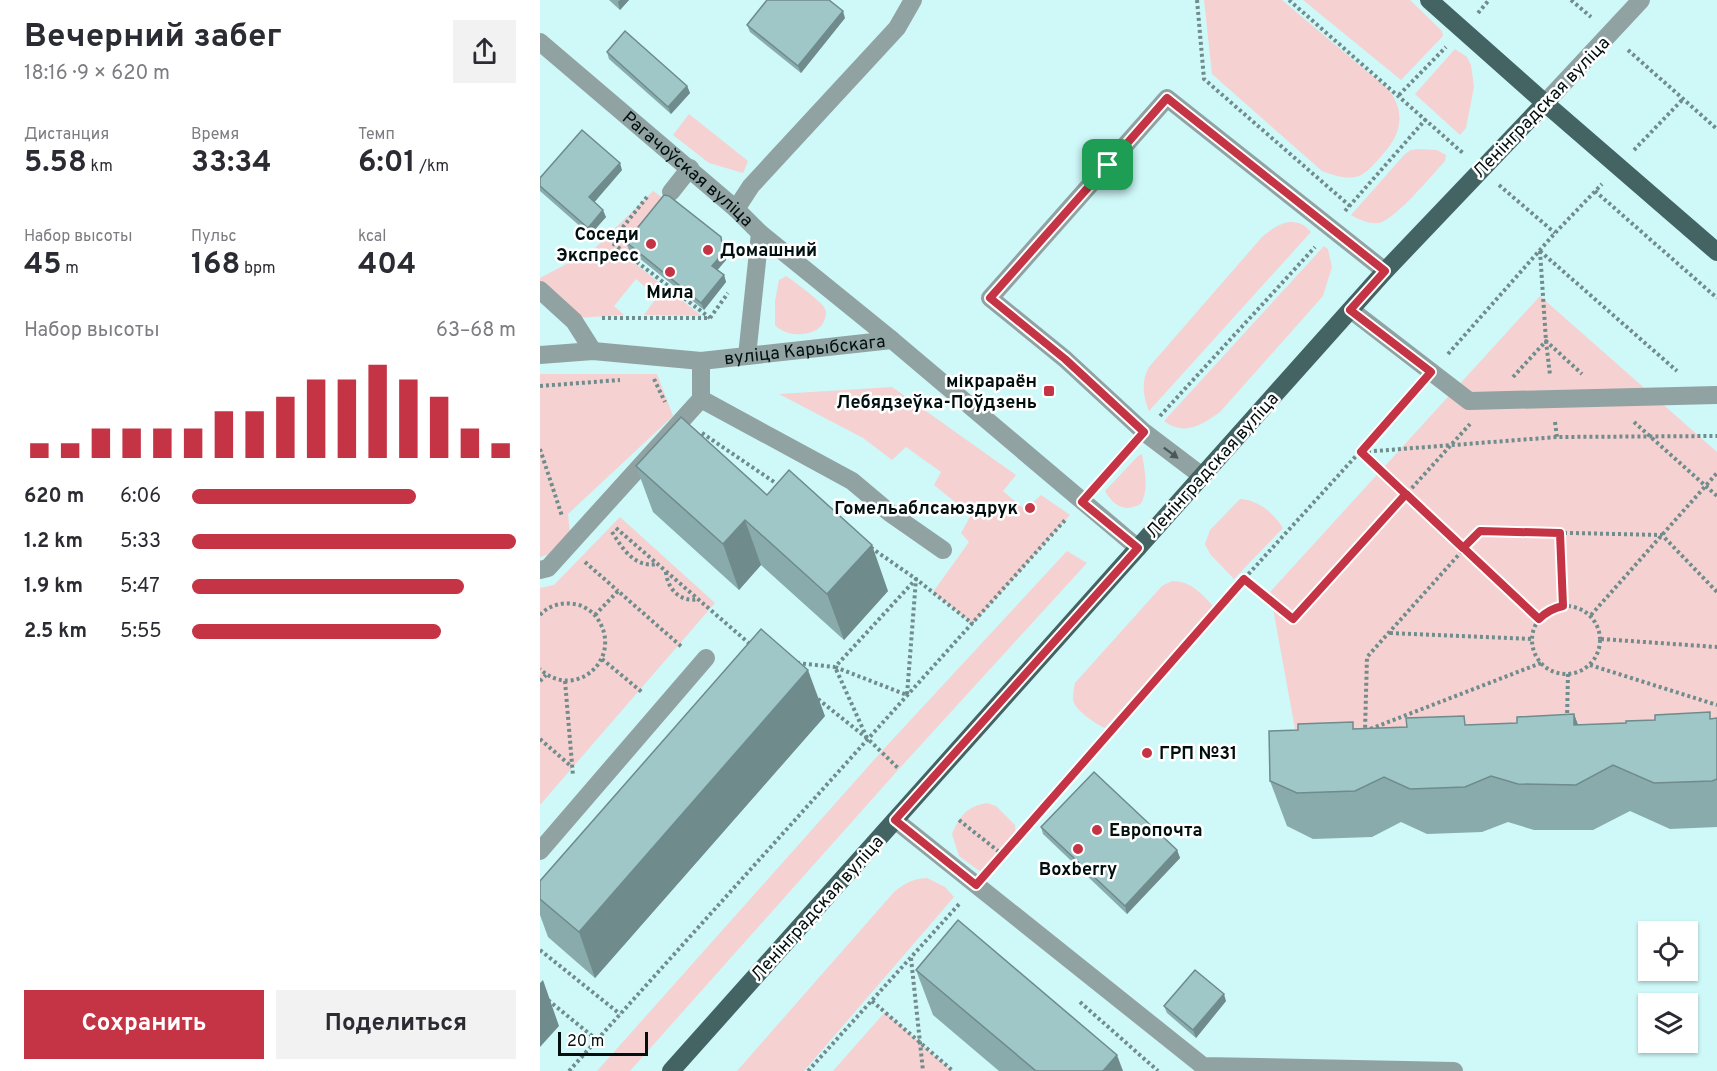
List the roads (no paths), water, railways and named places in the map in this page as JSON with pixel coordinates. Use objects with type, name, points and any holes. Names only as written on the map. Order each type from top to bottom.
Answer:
[{"type":"main road","points":[[1429,0],[1717,252]]},
{"type":"main road","name":"Ленінградская вуліца","points":[[671,1071],[1385,271],[1545,103]]},
{"type":"street","points":[[736,209],[751,186],[897,28],[913,0]]},
{"type":"street","name":"Ленінградская вуліца","points":[[1545,103],[1641,0]]},
{"type":"street","name":"Рагачоўская вуліца","points":[[540,42],[690,168],[760,233],[891,340]]},
{"type":"street","points":[[1202,476],[1144,432],[1065,359],[990,298],[1167,98],[1385,271]]},
{"type":"street","points":[[673,190],[690,168]]},
{"type":"street","points":[[747,356],[760,233]]},
{"type":"street","points":[[540,290],[574,321],[593,351]]},
{"type":"street","points":[[1350,310],[1469,401],[1711,396]]},
{"type":"street","name":"вуліца Карыбскага","points":[[540,355],[593,351],[701,361],[891,340],[1138,548]]},
{"type":"street","points":[[540,570],[548,568],[701,399],[701,361]]},
{"type":"street","points":[[701,399],[852,481],[890,513],[943,550]]},
{"type":"street","points":[[540,851],[704,661]]},
{"type":"street","points":[[895,820],[1203,1066],[1454,1071]]},
{"type":"place","name":"Соседи Экспресс","points":[[651,244]]},
{"type":"place","name":"Домашний","points":[[708,250]]},
{"type":"place","name":"Мила","points":[[670,272]]},
{"type":"place","name":"мікрараён Лебядзеўка-Поўдзень","points":[[1049,391]]},
{"type":"place","name":"Гомельаблсаюздрук","points":[[1030,508]]},
{"type":"place","name":"ГРП №31","points":[[1147,753]]},
{"type":"place","name":"Европочта","points":[[1097,830]]},
{"type":"place","name":"Boxberry","points":[[1078,849]]}]
